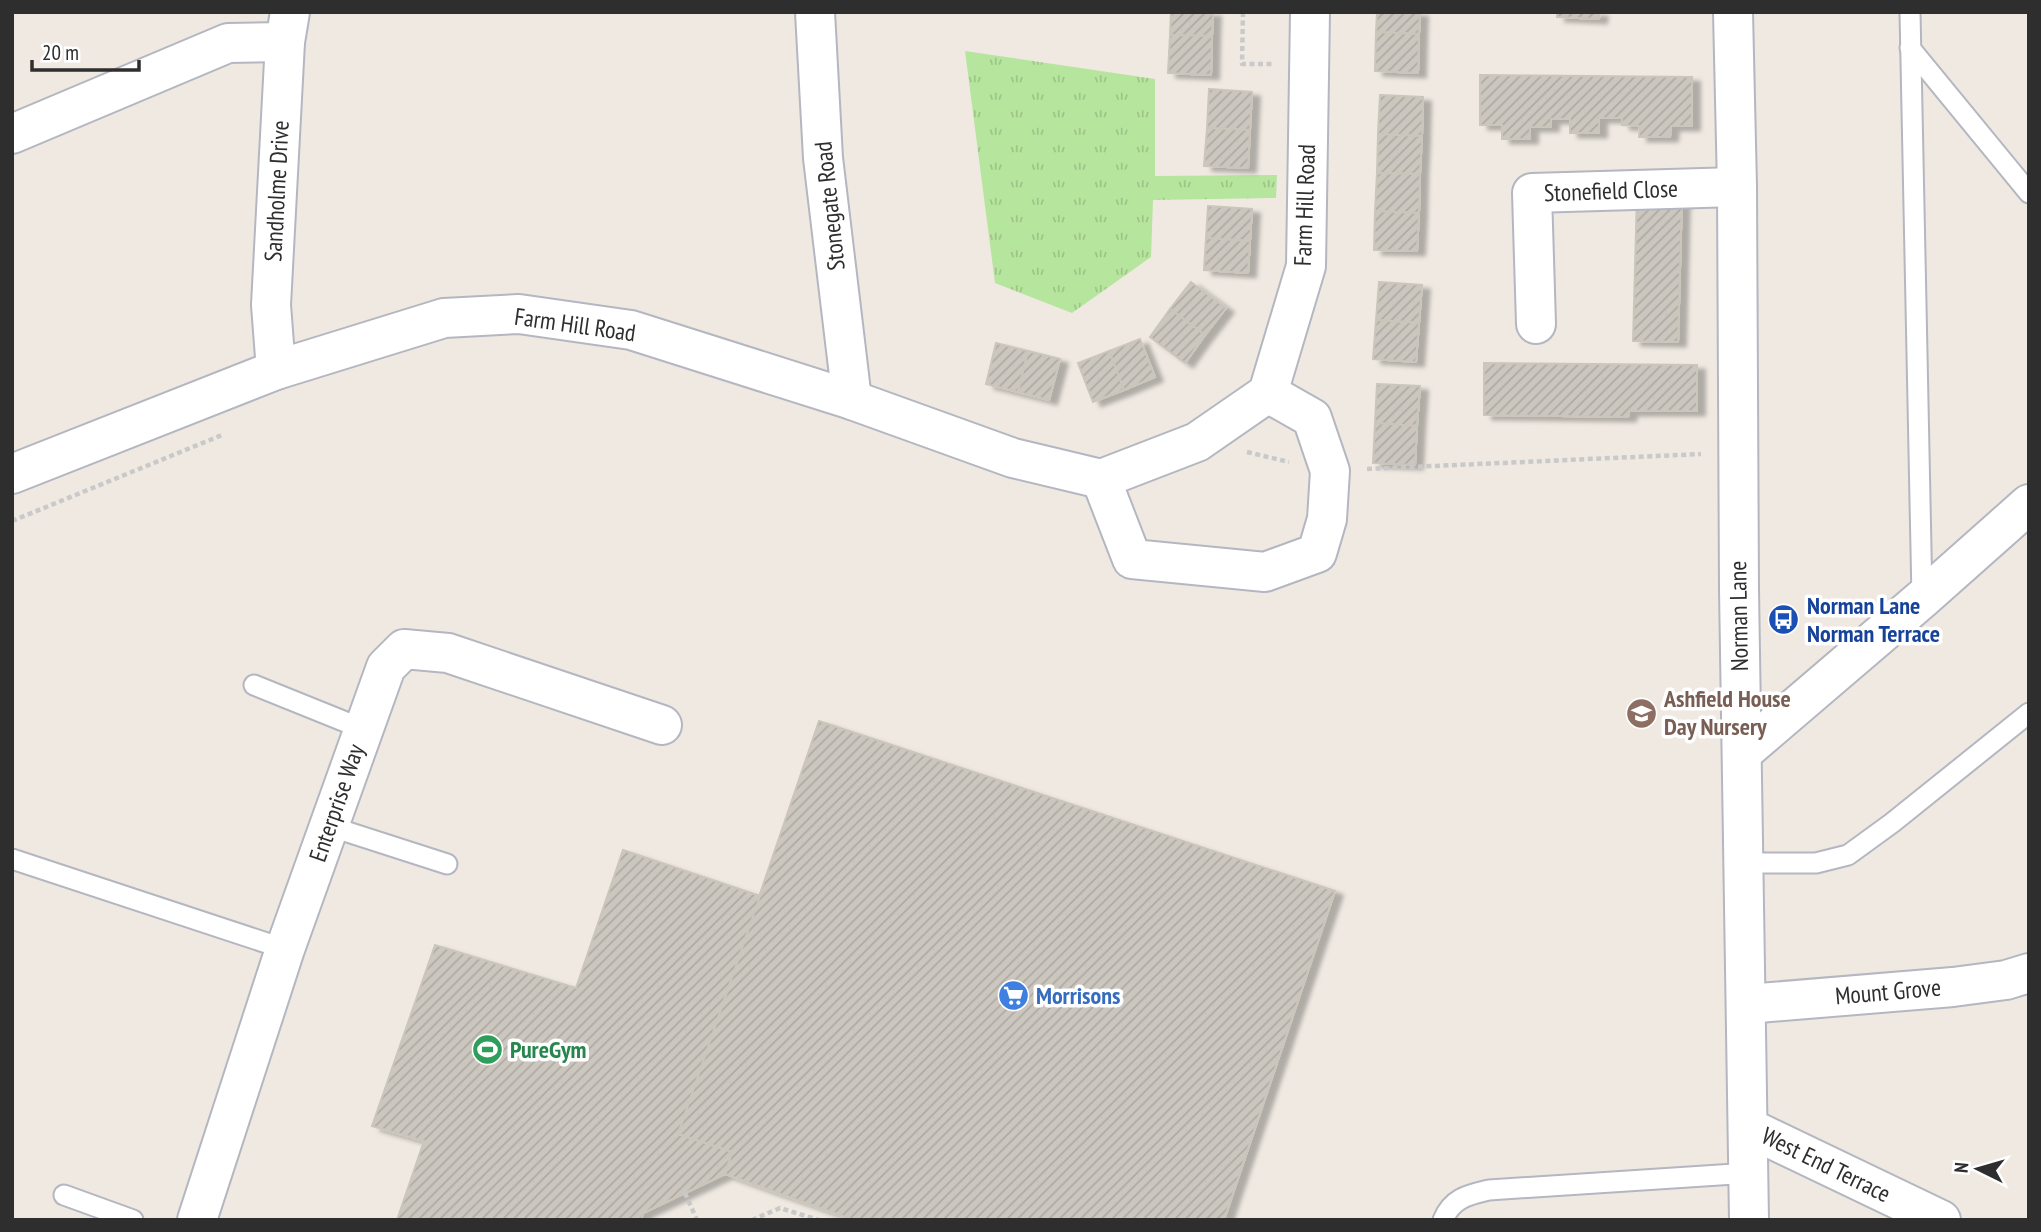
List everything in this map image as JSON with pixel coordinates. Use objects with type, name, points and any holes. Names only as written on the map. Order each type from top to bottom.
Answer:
[{"type":"street","name":"Stonegate Road","points":[[816,12],[823,158],[852,400]]},
{"type":"street","name":"Farm Hill Road","points":[[1268,393],[1306,266],[1310,12]]},
{"type":"street","name":"Norman Lane","points":[[1733,12],[1749,1220]]},
{"type":"street","points":[[12,134],[229,43],[288,27]]},
{"type":"street","name":"Sandholme Drive","points":[[276,370],[271,306],[288,27]]},
{"type":"street","name":"Stonefield Close","points":[[1536,324],[1532,193],[1737,187]]},
{"type":"street","name":"Farm Hill Road","points":[[12,474],[276,370],[444,318],[519,314],[631,330],[852,400],[1013,458],[1101,478]]},
{"type":"street","points":[[1268,393],[1312,418],[1330,471],[1327,519],[1317,553],[1265,572],[1132,559],[1101,478],[1197,442],[1268,393]]},
{"type":"street","points":[[1742,753],[2029,504]]},
{"type":"street","name":"Enterprise Way","points":[[197,1220],[285,948],[386,667],[404,649],[448,653],[662,725]]},
{"type":"street","name":"Mount Grove","points":[[1746,1004],[1953,987],[2029,973]]},
{"type":"street","name":"West End Terrace","points":[[1749,1128],[1941,1220]]},
{"type":"lane","points":[[1910,12],[1922,599]]},
{"type":"lane","points":[[1910,48],[2029,193]]},
{"type":"lane","points":[[254,685],[363,729]]},
{"type":"lane","points":[[1744,863],[1816,863],[1848,855],[2029,713]]},
{"type":"lane","points":[[329,826],[447,864]]},
{"type":"lane","points":[[12,859],[285,948]]},
{"type":"lane","points":[[1443,1220],[1447,1209],[1461,1197],[1489,1190],[1750,1173]]},
{"type":"lane","points":[[64,1195],[133,1220]]},
{"type":"path","points":[[1243,12],[1242,64],[1309,64]]},
{"type":"path","points":[[12,521],[229,432]]},
{"type":"path","points":[[1197,442],[1330,471],[1737,452]]},
{"type":"path","points":[[685,1193],[697,1220]]},
{"type":"path","points":[[752,1220],[780,1208],[819,1220]]},
{"type":"green space","points":[[965,51],[1155,79],[1155,176],[1277,175],[1276,198],[1153,200],[1151,257],[1072,313],[995,283]]},
{"type":"building","points":[[1171,12],[1213,12],[1212,36],[1170,35]]},
{"type":"building","points":[[1377,12],[1420,12],[1419,34],[1376,32]]},
{"type":"building","points":[[1557,12],[1600,12],[1599,19],[1557,17]]},
{"type":"building","points":[[1376,32],[1419,34],[1418,73],[1375,71]]},
{"type":"building","points":[[1170,35],[1212,36],[1211,75],[1168,73]]},
{"type":"building","points":[[1480,75],[1692,77],[1692,126],[1671,126],[1670,137],[1639,137],[1640,126],[1622,125],[1622,118],[1599,118],[1599,133],[1570,133],[1570,119],[1551,119],[1551,127],[1530,127],[1530,139],[1502,139],[1502,125],[1480,125]]},
{"type":"building","points":[[1209,89],[1252,92],[1250,130],[1207,128]]},
{"type":"building","points":[[1380,95],[1423,97],[1422,136],[1378,134]]},
{"type":"building","points":[[1207,128],[1250,130],[1248,168],[1204,166]]},
{"type":"building","points":[[1378,134],[1422,136],[1420,174],[1377,173]]},
{"type":"building","points":[[1377,173],[1420,174],[1419,213],[1375,211]]},
{"type":"building","points":[[1637,194],[1682,195],[1678,342],[1633,341]]},
{"type":"building","points":[[1208,206],[1252,209],[1250,241],[1206,238]]},
{"type":"building","points":[[1375,211],[1419,213],[1417,251],[1374,250]]},
{"type":"building","points":[[1206,238],[1250,241],[1248,273],[1204,270]]},
{"type":"building","points":[[1191,282],[1226,308],[1205,335],[1170,309]]},
{"type":"building","points":[[1379,282],[1422,285],[1419,323],[1376,320]]},
{"type":"building","points":[[1170,309],[1205,335],[1185,363],[1150,337]]},
{"type":"building","points":[[1376,320],[1419,323],[1416,362],[1373,359]]},
{"type":"building","points":[[1140,339],[1155,377],[1124,390],[1109,351]]},
{"type":"building","points":[[996,343],[1028,351],[1018,392],[986,384]]},
{"type":"building","points":[[1028,351],[1060,359],[1049,400],[1018,392]]},
{"type":"building","points":[[1109,351],[1124,390],[1093,402],[1078,363]]},
{"type":"building","points":[[1484,363],[1697,365],[1697,411],[1629,411],[1628,417],[1484,415]]},
{"type":"building","points":[[1377,384],[1420,386],[1417,426],[1375,423]]},
{"type":"building","points":[[1375,423],[1417,426],[1415,465],[1373,463]]},
{"type":"building","name":"Morrisons","points":[[819,721],[1335,891],[1224,1220],[854,1220],[725,1174],[732,1152],[678,1134]]},
{"type":"building","points":[[623,850],[760,896],[678,1134],[732,1152],[725,1174],[643,1213],[641,1220],[397,1220],[424,1141],[372,1126],[435,945],[576,988]]},
{"type":"place","name":"Norman Lane Norman Terrace","points":[[1784,620]]},
{"type":"place","name":"Ashfield House Day Nursery","points":[[1641,713]]},
{"type":"place","name":"Morrisons","points":[[1013,996]]},
{"type":"place","name":"PureGym","points":[[487,1050]]}]
